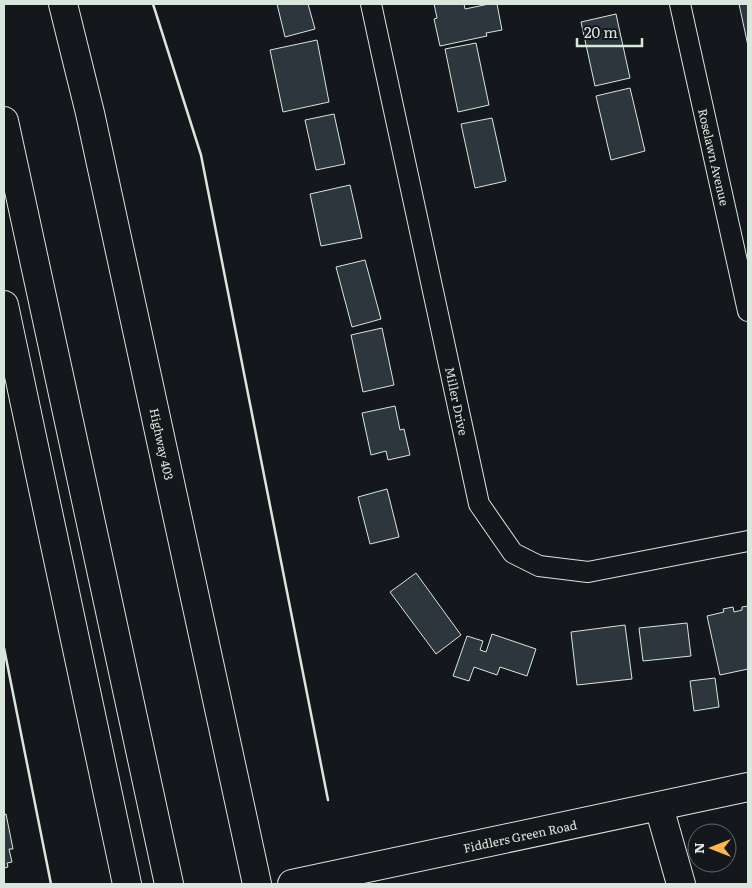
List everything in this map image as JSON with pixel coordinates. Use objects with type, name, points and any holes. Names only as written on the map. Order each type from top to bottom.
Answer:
[{"type":"main road","name":"Highway 403","points":[[63,4],[90,113],[258,884]]},
{"type":"main road","points":[[4,121],[169,884]]},
{"type":"main road","points":[[4,305],[127,884]]},
{"type":"main road","name":"Fiddlers Green Road","points":[[292,884],[748,787]]},
{"type":"main road","points":[[659,807],[681,884]]},
{"type":"street","name":"Miller Drive","points":[[371,4],[479,504],[513,553],[539,566],[588,572],[748,541]]},
{"type":"street","name":"Roselawn Avenue","points":[[680,4],[748,311]]},
{"type":"building","points":[[277,4],[308,4],[315,29],[285,37]]},
{"type":"building","points":[[434,4],[464,4],[465,9],[497,4],[502,30],[486,33],[487,36],[440,46],[434,19],[437,18]]},
{"type":"building","points":[[739,4],[748,4],[748,46]]},
{"type":"building","points":[[616,14],[630,78],[595,86],[581,22]]},
{"type":"building","points":[[317,40],[329,102],[283,112],[270,50]]},
{"type":"building","points":[[476,43],[489,105],[458,112],[445,49]]},
{"type":"building","points":[[630,88],[645,151],[611,160],[596,96]]},
{"type":"building","points":[[334,114],[345,164],[316,170],[305,120]]},
{"type":"building","points":[[492,118],[506,181],[475,188],[461,124]]},
{"type":"building","points":[[350,185],[362,238],[321,246],[310,194]]},
{"type":"building","points":[[365,260],[381,319],[352,327],[336,267]]},
{"type":"building","points":[[382,328],[394,385],[363,392],[351,335]]},
{"type":"building","points":[[395,406],[400,430],[404,429],[410,455],[388,460],[386,451],[371,455],[362,413]]},
{"type":"building","points":[[387,489],[399,537],[370,544],[358,497]]},
{"type":"building","points":[[416,573],[461,635],[436,654],[390,592]]},
{"type":"building","points":[[748,606],[748,669],[720,675],[707,616],[724,612],[723,609],[733,607],[734,612]]},
{"type":"building","points":[[687,623],[691,656],[643,661],[639,628]]},
{"type":"building","points":[[625,625],[632,679],[577,685],[571,632]]},
{"type":"building","points":[[492,634],[536,649],[527,676],[500,667],[497,675],[474,667],[469,681],[453,676],[467,636],[483,641],[480,650],[486,652]]},
{"type":"building","points":[[715,678],[719,707],[694,711],[690,681]]},
{"type":"building","points":[[6,814],[13,849],[9,849],[12,862],[7,863],[8,867],[4,868],[4,815]]},
{"type":"wall","points":[[153,4],[201,155],[328,800]]},
{"type":"wall","points":[[4,648],[51,884]]}]
